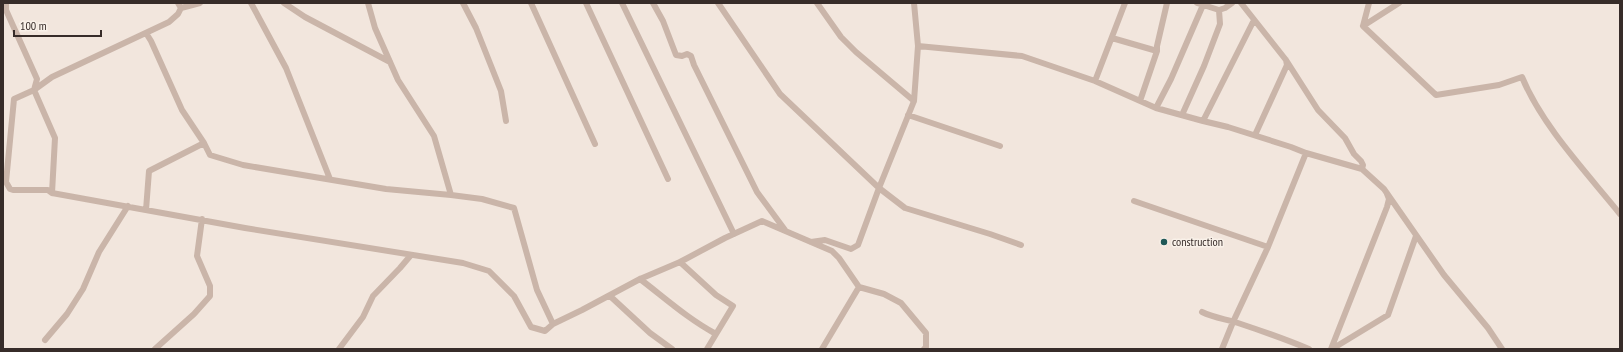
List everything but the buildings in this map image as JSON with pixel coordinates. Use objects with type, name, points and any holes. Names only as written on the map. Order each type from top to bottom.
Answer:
[{"type":"street","points":[[6,3],[6,10],[37,79],[34,90],[55,138],[52,193]]},
{"type":"street","points":[[200,3],[179,5],[178,14],[169,22],[52,77],[34,90],[14,99],[11,134],[5,162],[4,182],[10,189],[48,190],[52,193],[245,228],[463,263],[489,271],[514,296],[531,326],[545,331],[553,324],[610,296],[640,279],[680,262],[762,221],[832,251],[839,258],[859,287],[884,294],[901,303],[926,333],[926,347],[924,349]]},
{"type":"street","points":[[251,3],[286,68],[330,178]]},
{"type":"street","points":[[284,3],[305,17],[390,62]]},
{"type":"street","points":[[368,3],[375,28],[398,80],[434,136],[451,195]]},
{"type":"street","points":[[463,3],[476,28],[501,91],[506,121]]},
{"type":"street","points":[[531,3],[595,144]]},
{"type":"street","points":[[586,3],[668,178]]},
{"type":"street","points":[[622,3],[734,234]]},
{"type":"street","points":[[653,3],[663,21],[676,55],[682,56],[688,54],[691,56],[694,65],[758,192],[786,231]]},
{"type":"street","points":[[718,3],[780,94],[879,188],[906,208],[1021,245]]},
{"type":"street","points":[[817,3],[841,37],[856,52],[914,101]]},
{"type":"street","points":[[811,242],[825,240],[851,249],[858,245],[914,101],[918,46],[914,3]]},
{"type":"street","points":[[1095,81],[1125,3]]},
{"type":"street","points":[[1140,101],[1157,51],[1167,3]]},
{"type":"street","points":[[1156,108],[1171,79],[1202,4],[1219,10],[1232,3]]},
{"type":"street","points":[[1241,3],[1286,60],[1318,110],[1346,138],[1354,154],[1361,161],[1363,165],[1362,169]]},
{"type":"street","points":[[1363,26],[1369,3]]},
{"type":"street","points":[[1363,26],[1399,3]]},
{"type":"street","points":[[1182,115],[1204,66],[1220,24],[1219,10]]},
{"type":"street","points":[[1203,121],[1254,20]]},
{"type":"street","points":[[1363,26],[1436,95],[1499,85],[1522,77],[1528,93],[1549,126],[1620,214]]},
{"type":"street","points":[[146,33],[182,110],[204,143],[210,155],[243,165],[330,178],[386,189],[482,199],[514,208],[537,290],[553,324]]},
{"type":"street","points":[[1112,38],[1157,51]]},
{"type":"street","points":[[918,46],[1022,56],[1095,81],[1156,108],[1203,121],[1228,126],[1234,130],[1255,135],[1306,153],[1362,169],[1384,189],[1444,275],[1488,328],[1502,349]]},
{"type":"street","points":[[1255,135],[1287,65],[1286,60]]},
{"type":"street","points":[[908,115],[1000,146]]},
{"type":"street","points":[[3,132],[11,134]]},
{"type":"street","points":[[146,210],[149,171],[204,143]]},
{"type":"street","points":[[1222,349],[1268,247],[1306,153]]},
{"type":"street","points":[[1331,349],[1389,200],[1384,189]]},
{"type":"street","points":[[1134,201],[1268,247]]},
{"type":"street","points":[[45,340],[67,314],[82,289],[99,252],[128,206]]},
{"type":"street","points":[[155,349],[194,314],[210,296],[210,286],[197,256],[202,219]]},
{"type":"street","points":[[1331,349],[1388,315],[1416,236]]},
{"type":"street","points":[[339,349],[363,317],[373,296],[411,255]]},
{"type":"street","points":[[680,262],[716,295],[733,306],[707,349]]},
{"type":"street","points":[[640,279],[681,312],[701,326],[716,334]]},
{"type":"street","points":[[822,349],[859,287]]},
{"type":"street","points":[[610,296],[650,333],[672,349]]},
{"type":"street","points":[[1202,312],[1212,317],[1278,336],[1309,349]]},
{"type":"place","name":"construction","points":[[1164,242]]}]
